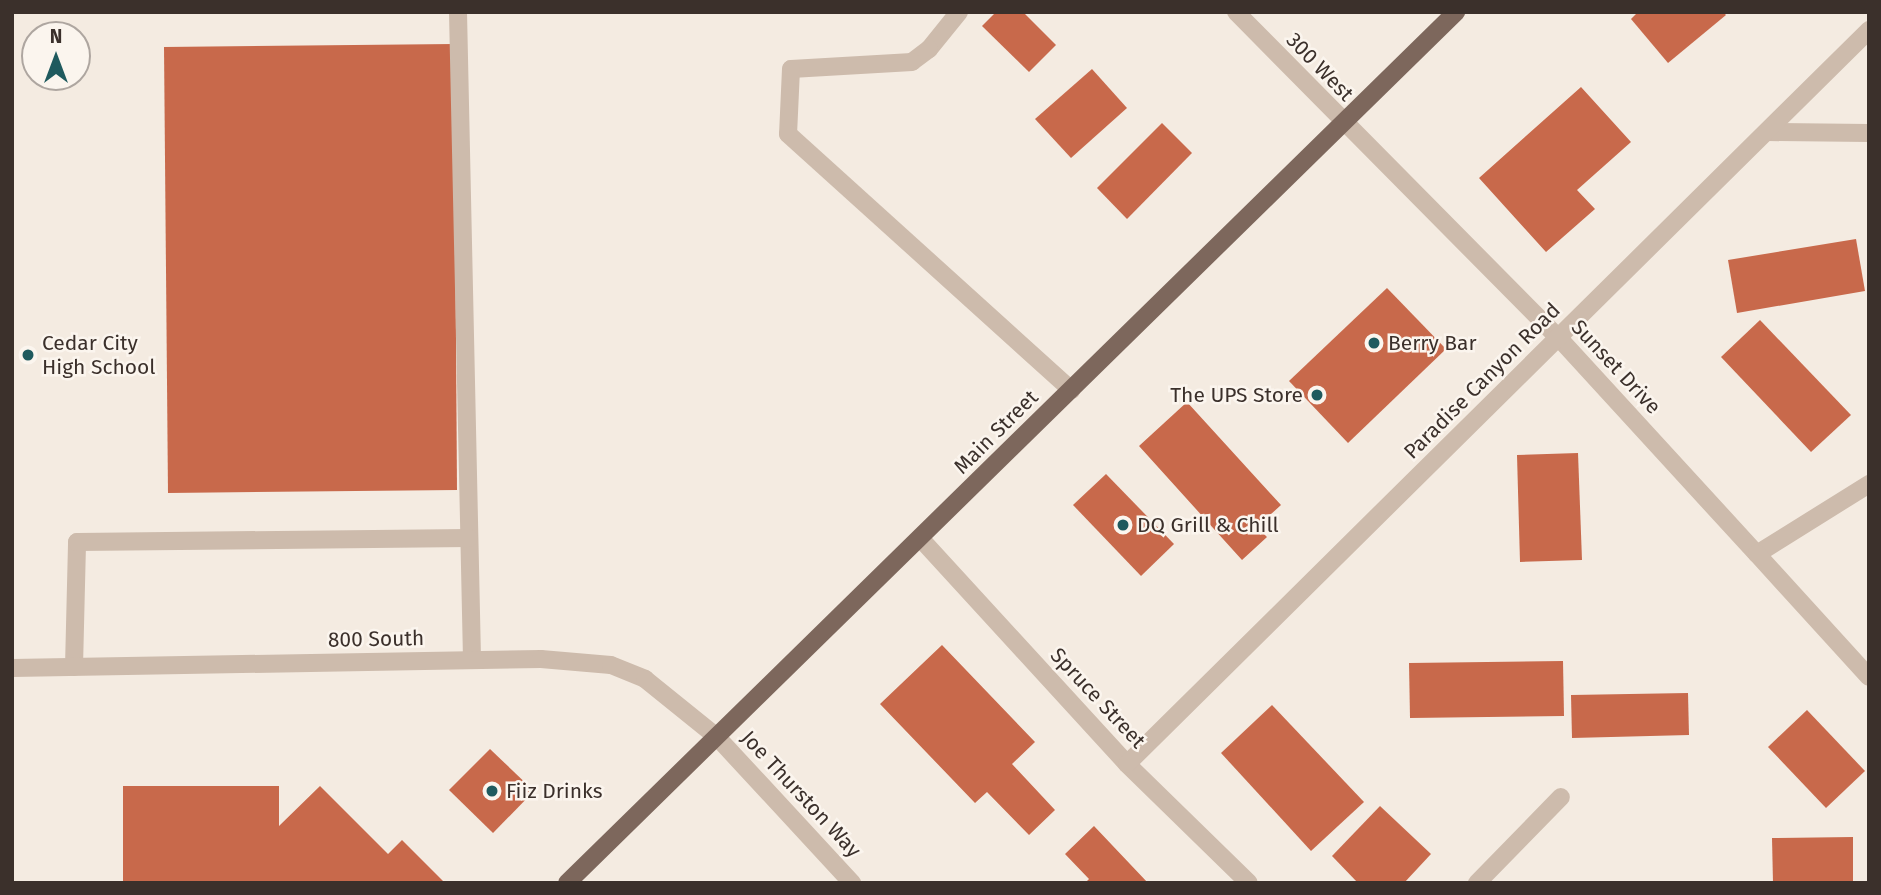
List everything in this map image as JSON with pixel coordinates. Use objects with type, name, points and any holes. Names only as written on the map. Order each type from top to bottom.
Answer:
[{"type":"main road","name":"Main Street","points":[[567,883],[1456,12]]},
{"type":"street","points":[[458,12],[472,660]]},
{"type":"street","points":[[959,12],[929,49],[912,62],[791,69],[788,134],[1071,390]]},
{"type":"street","name":"300 West","points":[[1236,12],[1343,122]]},
{"type":"street","name":"Paradise Canyon Road","points":[[1127,764],[1869,30]]},
{"type":"street","name":"Sunset Drive","points":[[1343,122],[1558,337],[1869,677]]},
{"type":"street","points":[[1768,132],[1869,133]]},
{"type":"street","points":[[1757,554],[1869,484]]},
{"type":"street","points":[[74,667],[77,542],[469,538]]},
{"type":"street","name":"Spruce Street","points":[[920,538],[1127,764],[1249,883]]},
{"type":"street","name":"800 South","points":[[12,668],[541,659],[611,665],[645,679],[717,737]]},
{"type":"street","name":"Joe Thurston Way","points":[[717,737],[852,883]]},
{"type":"street","points":[[1477,883],[1561,797]]},
{"type":"building","points":[[996,12],[1023,12],[1056,45],[1029,72],[982,26]]},
{"type":"building","points":[[1638,12],[1723,12],[1726,15],[1668,63],[1631,19]]},
{"type":"building","points":[[454,44],[457,490],[168,493],[164,47]]},
{"type":"building","points":[[1092,69],[1127,108],[1071,158],[1035,119]]},
{"type":"building","points":[[1581,87],[1631,142],[1577,190],[1595,209],[1546,252],[1479,178]]},
{"type":"building","points":[[1162,123],[1192,153],[1127,219],[1097,188]]},
{"type":"building","points":[[1856,239],[1865,291],[1737,313],[1728,260]]},
{"type":"building","points":[[1387,288],[1446,349],[1348,443],[1289,381]]},
{"type":"building","points":[[1760,320],[1851,415],[1811,452],[1721,357]]},
{"type":"building","points":[[1187,402],[1281,505],[1257,527],[1267,537],[1242,560],[1139,446]]},
{"type":"building","points":[[1578,453],[1582,560],[1520,562],[1517,455]]},
{"type":"building","name":"DQ Grill & Chill","points":[[1106,474],[1174,544],[1141,576],[1073,505]]},
{"type":"building","points":[[942,645],[1035,742],[1012,764],[1055,810],[1029,835],[987,792],[975,803],[880,704]]},
{"type":"building","points":[[1563,661],[1564,716],[1410,718],[1409,663]]},
{"type":"building","points":[[1688,693],[1689,735],[1572,738],[1571,695]]},
{"type":"building","points":[[1272,705],[1364,802],[1311,851],[1221,753]]},
{"type":"building","points":[[1807,710],[1865,771],[1826,808],[1768,747]]},
{"type":"building","name":"Fiiz Drinks","points":[[490,749],[534,791],[493,833],[449,790]]},
{"type":"building","points":[[123,786],[279,786],[279,826],[320,786],[388,854],[402,840],[443,881],[123,883]]},
{"type":"building","points":[[1380,806],[1431,854],[1404,883],[1358,883],[1332,856]]},
{"type":"building","points":[[1094,826],[1148,883],[1085,883],[1089,879],[1065,854]]},
{"type":"building","points":[[1853,837],[1853,883],[1773,883],[1772,838]]},
{"type":"place","name":"Berry Bar","points":[[1374,343]]},
{"type":"place","name":"Cedar City High School","points":[[28,355]]},
{"type":"place","name":"The UPS Store","points":[[1317,395]]},
{"type":"place","name":"DQ Grill & Chill","points":[[1123,525]]},
{"type":"place","name":"Fiiz Drinks","points":[[492,791]]}]
